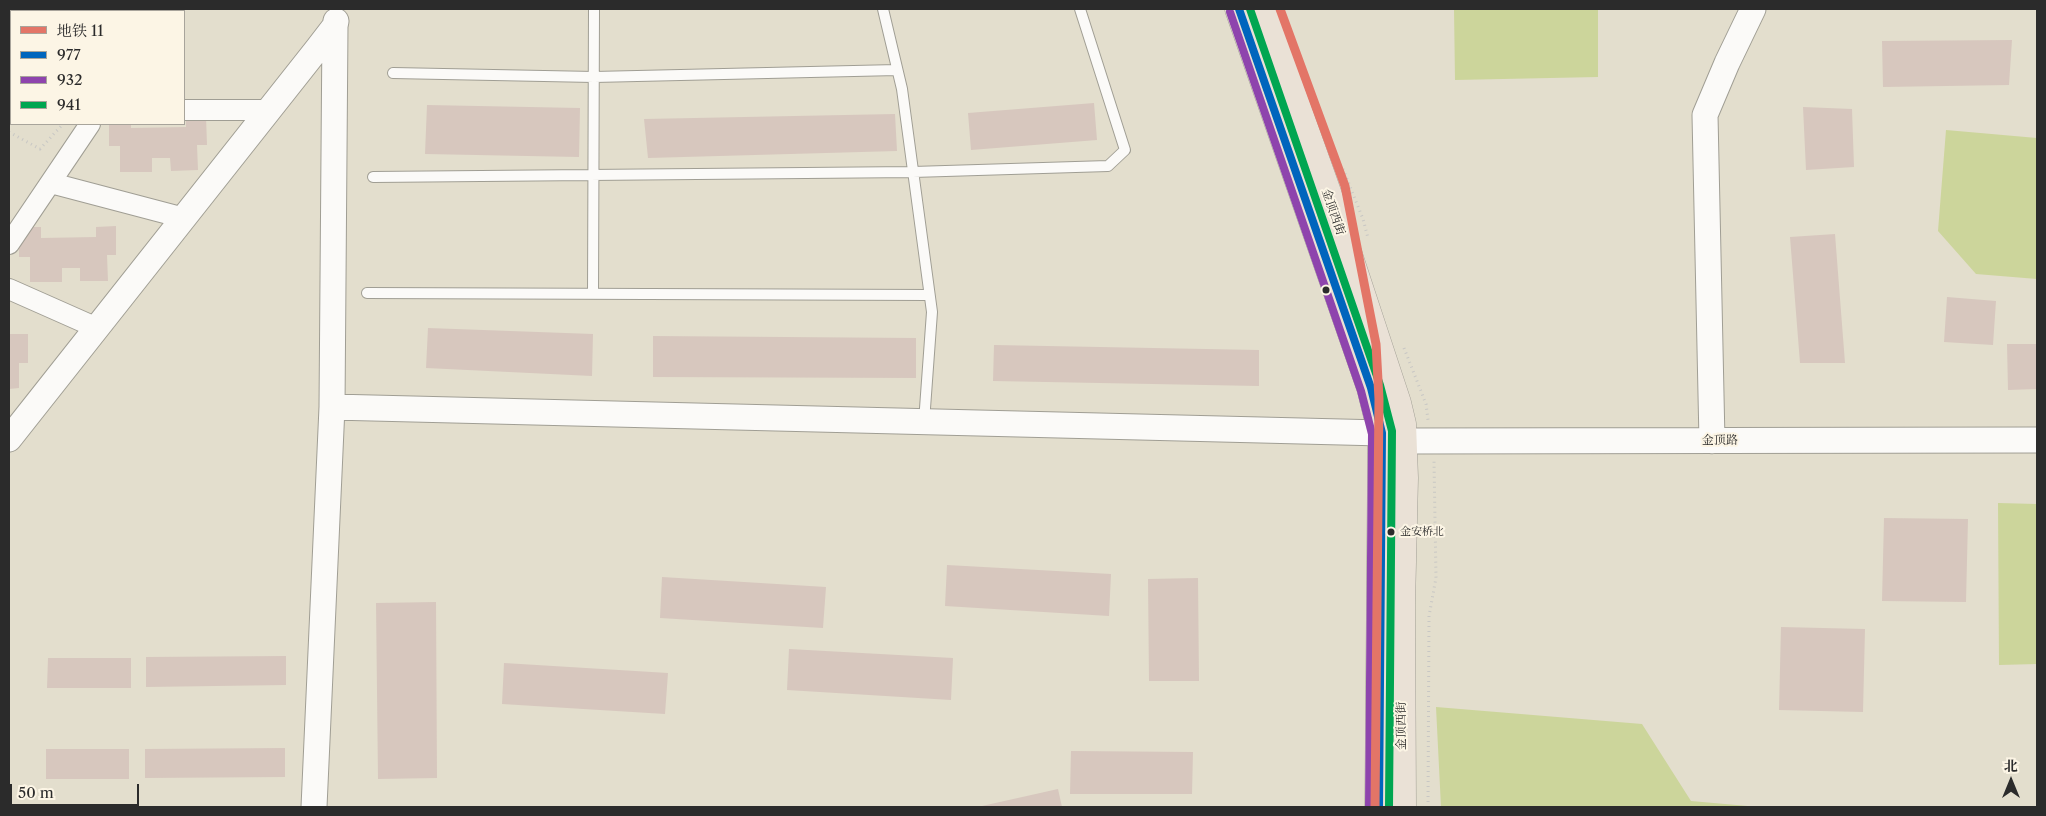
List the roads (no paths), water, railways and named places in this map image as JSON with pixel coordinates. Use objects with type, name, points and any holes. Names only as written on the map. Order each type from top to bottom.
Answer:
[{"type":"highway","name":"金顶西街","points":[[1239,9],[1373,396],[1393,437],[1402,807]]},
{"type":"highway","name":"金顶西街","points":[[1262,9],[1336,218],[1397,403],[1393,437],[1379,807]]},
{"type":"street","points":[[1712,441],[1705,115],[1753,9]]},
{"type":"street","points":[[9,439],[269,110],[336,17]]},
{"type":"street","points":[[314,807],[332,407],[336,17]]},
{"type":"street","points":[[185,110],[269,110]]},
{"type":"street","points":[[9,244],[89,125]]},
{"type":"street","points":[[50,183],[184,218]]},
{"type":"street","points":[[9,289],[97,328]]},
{"type":"street","name":"金顶路","points":[[332,407],[1393,437],[1712,441],[2037,440]]},
{"type":"lane","points":[[593,294],[594,9]]},
{"type":"lane","points":[[883,9],[902,89],[932,312],[924,423]]},
{"type":"lane","points":[[372,177],[913,172],[1108,166],[1125,150],[1080,9]]},
{"type":"lane","points":[[393,72],[594,76],[897,70]]},
{"type":"lane","points":[[367,293],[929,295]]},
{"type":"metro line","name":"11","points":[[1280,9],[1345,186],[1376,344],[1379,399],[1375,807]]},
{"type":"place","name":"金安桥北","points":[[1391,532]]}]
